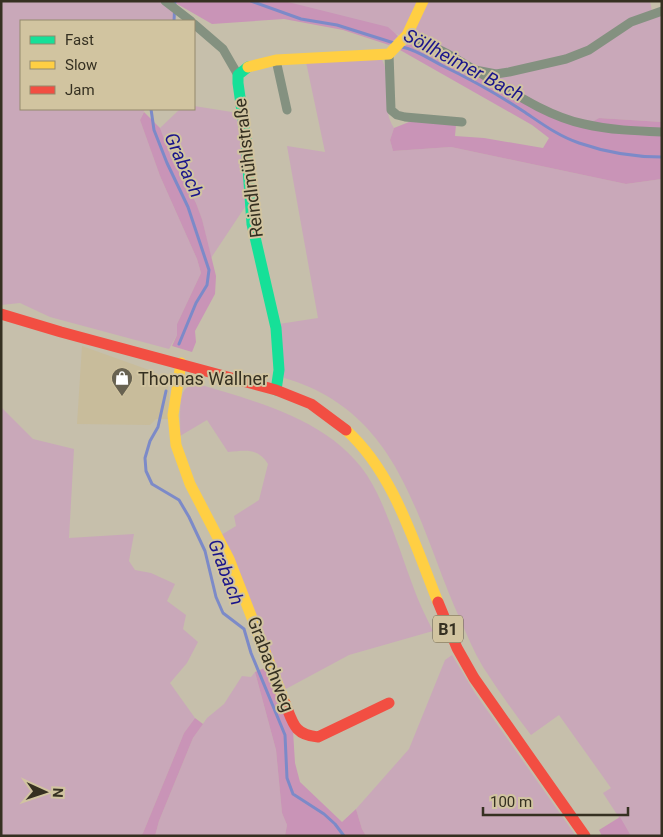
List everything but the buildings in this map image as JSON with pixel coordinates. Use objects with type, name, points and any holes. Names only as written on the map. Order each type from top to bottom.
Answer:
[{"type":"street","points":[[423,1],[399,44],[392,110],[397,115],[405,117],[462,122]]},
{"type":"street","points":[[171,6],[189,20]]},
{"type":"street","name":"Reindlmühlstraße","points":[[276,390],[279,360],[275,322],[252,222],[246,137],[238,75],[246,68],[276,60],[399,44],[418,39],[475,70],[496,74],[566,59],[588,50],[631,22],[662,11]]},
{"type":"street","points":[[195,25],[223,49],[238,75]]},
{"type":"street","points":[[276,60],[287,110]]},
{"type":"street","points":[[475,70],[518,96],[583,124],[633,131],[662,132]]},
{"type":"street","name":"B1","points":[[1,314],[276,390],[311,404],[347,431],[365,449],[380,470],[397,503],[456,648],[474,678],[585,836]]},
{"type":"street","name":"Grabachweg","points":[[181,364],[172,415],[180,461],[229,560],[296,729],[306,736],[318,737],[389,702]]},
{"type":"shaded area","points":[[1,1],[161,1],[173,10],[173,20],[20,20],[20,110],[145,110],[140,120],[160,176],[197,259],[201,273],[177,324],[177,335],[169,349],[50,317],[20,303],[1,305]]},
{"type":"shaded area","points":[[172,1],[284,1],[388,27],[398,36],[389,45],[343,30],[284,19],[212,24]]},
{"type":"shaded area","points":[[284,1],[650,1],[653,16],[662,15],[662,122],[599,118],[585,126],[413,39]]},
{"type":"shaded area","points":[[413,39],[585,126],[599,118],[662,122],[662,179],[626,184],[451,147],[393,151],[390,140],[394,128],[414,120],[456,125],[455,136],[484,138],[543,148],[549,138],[532,125],[400,50]]},
{"type":"shaded area","points":[[381,58],[387,75],[388,112],[394,128],[390,140],[393,151],[451,147],[626,184],[662,179],[662,836],[631,836],[603,793],[611,788],[559,715],[531,735],[483,667],[465,631],[416,509],[400,475],[380,444],[355,416],[324,394],[284,378],[279,324],[318,318],[287,146],[325,152],[306,62]]},
{"type":"shaded area","points":[[195,106],[238,113],[247,204],[211,258],[202,219],[196,203],[174,165],[160,128],[179,110],[195,110]]},
{"type":"shaded area","points":[[144,112],[160,128],[174,165],[196,203],[202,219],[216,276],[215,294],[195,331],[196,342],[192,352],[172,346],[177,335],[177,324],[201,273],[197,259],[160,176],[140,120]]},
{"type":"shaded area","points":[[82,346],[149,370],[167,380],[169,392],[168,419],[156,419],[150,425],[77,424]]},
{"type":"shaded area","points":[[198,384],[276,409],[301,420],[324,433],[345,450],[363,469],[377,493],[418,600],[433,631],[349,655],[284,690],[221,535],[236,526],[234,516],[259,500],[268,464],[255,452],[228,452],[207,420],[180,436],[182,395],[187,388]]},
{"type":"shaded area","points":[[1,407],[33,439],[74,449],[69,538],[134,534],[129,561],[135,570],[151,573],[175,584],[167,601],[186,615],[183,629],[198,642],[187,663],[170,683],[195,718],[184,733],[143,833],[140,836],[1,836]]},
{"type":"shaded area","points":[[452,655],[475,693],[576,836],[366,836],[356,809],[409,749],[445,660]]},
{"type":"shaded area","points":[[274,664],[293,731],[295,763],[300,782],[342,822],[356,809],[366,836],[285,836],[287,825],[282,813],[276,750],[255,672]]},
{"type":"shaded area","points":[[255,672],[276,750],[282,813],[287,825],[285,836],[155,836],[159,821],[193,738],[207,718],[224,704],[242,676],[251,677]]},
{"type":"shaded area","points":[[195,718],[203,724],[193,738],[159,821],[155,836],[140,836],[143,833],[184,733]]},
{"type":"shaded area","points":[[620,817],[631,836],[602,836],[599,830]]},
{"type":"waterway","name":"Grabach","points":[[174,20],[175,1]]},
{"type":"waterway","name":"Söllheimer Bach","points":[[251,1],[301,19],[337,25],[394,43]]},
{"type":"waterway","name":"Söllheimer Bach","points":[[402,47],[418,52],[473,81],[571,140],[599,149],[620,153],[662,157]]},
{"type":"waterway","name":"Grabach","points":[[151,110],[154,130],[188,207],[209,270],[207,285],[196,303],[179,344]]},
{"type":"waterway","name":"Grabach","points":[[166,391],[158,427],[150,441],[145,458],[146,471],[152,484],[179,500],[205,551],[216,597],[223,613],[244,629],[251,653],[285,735],[287,778],[293,794],[324,814],[344,836]]},
{"type":"traffic: fast","points":[[248,67],[238,75],[238,83],[246,140],[252,224],[276,328],[279,370],[276,390]]},
{"type":"traffic: slow","points":[[248,67],[276,60],[389,54],[407,35],[423,1]]},
{"type":"traffic: slow","points":[[181,363],[173,415],[176,445],[190,484],[229,559],[285,703]]},
{"type":"traffic: slow","points":[[346,430],[363,447],[390,488],[411,533],[438,602]]},
{"type":"traffic: jam","points":[[1,314],[276,390],[311,404],[346,430]]},
{"type":"traffic: jam","points":[[438,602],[457,648],[474,678],[585,836]]},
{"type":"traffic: jam","points":[[285,703],[299,731],[318,737],[389,703]]},
{"type":"place","name":"Thomas Wallner","points":[[122,397]]}]
